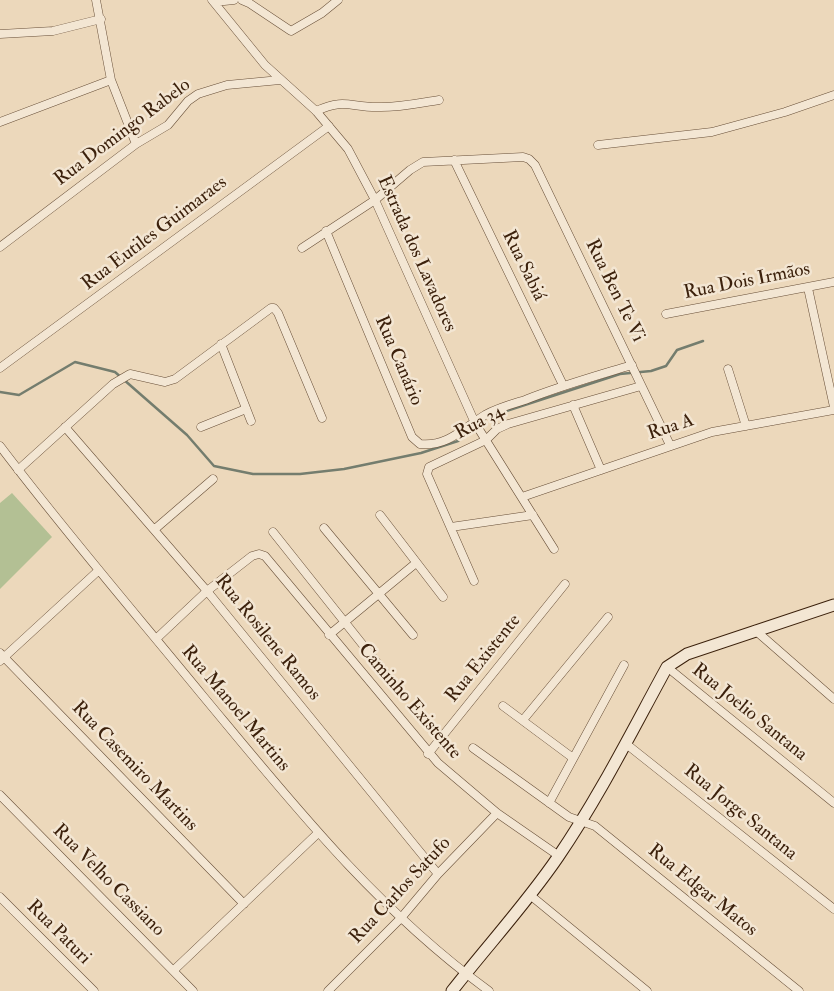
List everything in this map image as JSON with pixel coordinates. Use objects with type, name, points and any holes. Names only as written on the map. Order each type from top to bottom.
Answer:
[{"type":"main road","points":[[452,991],[559,856],[626,743],[667,666],[687,654],[834,605]]},
{"type":"street","points":[[96,0],[111,80],[136,144]]},
{"type":"street","points":[[212,1],[234,0]]},
{"type":"street","points":[[242,0],[250,2],[291,32],[322,13],[338,0]]},
{"type":"street","name":"Estrada dos Lavadores","points":[[212,1],[244,41],[280,80],[316,111],[348,149],[374,200],[476,424],[554,549]]},
{"type":"street","points":[[0,34],[53,31],[101,19]]},
{"type":"street","points":[[0,122],[111,80]]},
{"type":"street","name":"Rua Domingo Rabelo","points":[[0,247],[136,144],[168,125],[188,101],[198,94],[227,85],[280,80]]},
{"type":"street","points":[[598,145],[712,132],[776,115],[834,95]]},
{"type":"street","points":[[316,111],[335,103],[350,103],[378,108],[439,100]]},
{"type":"street","name":"Rua Eutiles Guimaraes","points":[[0,368],[329,126]]},
{"type":"street","name":"Rua Ben Te Vi","points":[[454,160],[522,157],[529,159],[535,165],[670,445]]},
{"type":"street","points":[[302,248],[374,200],[416,165],[429,161],[454,160]]},
{"type":"street","name":"Rua Sabiá","points":[[454,160],[563,385]]},
{"type":"street","name":"Rua Canário","points":[[326,231],[414,440],[423,445],[442,442],[476,424],[489,413],[563,385]]},
{"type":"street","name":"Rua Dois Irmãos","points":[[666,314],[834,282]]},
{"type":"street","points":[[808,288],[834,408]]},
{"type":"street","points":[[18,470],[113,384],[130,374],[154,380],[171,380],[263,313],[274,308],[278,313],[322,418]]},
{"type":"street","points":[[221,344],[251,421]]},
{"type":"street","points":[[563,385],[633,367]]},
{"type":"street","points":[[728,369],[746,426]]},
{"type":"street","name":"Rua 34","points":[[474,581],[427,474],[427,469],[508,424],[573,406],[640,383]]},
{"type":"street","points":[[573,406],[601,470]]},
{"type":"street","name":"Rua A","points":[[522,497],[712,432],[834,408]]},
{"type":"street","points":[[201,428],[246,409]]},
{"type":"street","name":"Rua Rosilene Ramos","points":[[65,427],[207,590],[438,874]]},
{"type":"street","name":"Rua Manoel Martins","points":[[0,446],[99,570],[317,834],[401,918],[466,974],[489,991]]},
{"type":"street","points":[[155,529],[213,479]]},
{"type":"street","points":[[380,515],[443,597]]},
{"type":"street","points":[[451,527],[534,515]]},
{"type":"street","points":[[324,528],[413,635]]},
{"type":"street","points":[[273,532],[394,684]]},
{"type":"street","name":"Caminho Existente","points":[[207,590],[252,556],[259,554],[270,560],[329,635],[428,754],[456,781],[497,813],[559,856]]},
{"type":"street","points":[[329,635],[416,563]]},
{"type":"street","points":[[1,657],[99,570]]},
{"type":"street","name":"Rua Existente","points":[[428,754],[565,584]]},
{"type":"street","points":[[156,639],[207,590]]},
{"type":"street","points":[[524,720],[608,617]]},
{"type":"street","points":[[755,630],[834,699]]},
{"type":"street","name":"Rua Casemiro Martins","points":[[1,657],[244,904]]},
{"type":"street","points":[[550,803],[624,665]]},
{"type":"street","name":"Rua Joelio Santana","points":[[667,666],[834,803]]},
{"type":"street","points":[[503,706],[573,758]]},
{"type":"street","name":"Rua Jorge Santana","points":[[626,743],[834,909]]},
{"type":"street","name":"Rua Edgar Matos","points":[[473,748],[569,817],[595,826],[799,991]]},
{"type":"street","name":"Rua Velho Cassiano","points":[[0,796],[174,970],[184,988],[193,991]]},
{"type":"street","name":"Rua Carlos Satufo","points":[[328,991],[401,918],[438,874],[497,813]]},
{"type":"street","points":[[174,970],[317,834]]},
{"type":"street","points":[[530,895],[647,991]]},
{"type":"street","name":"Rua Paturi","points":[[0,897],[94,991]]},
{"type":"green space","points":[[12,493],[52,537],[0,589],[0,503]]},
{"type":"waterway","points":[[491,416],[620,374],[651,371],[666,366],[677,350],[703,341]]},
{"type":"waterway","points":[[0,392],[19,395],[75,362],[115,372],[187,435],[214,466],[253,474],[300,474],[344,469],[421,453],[458,441],[484,420]]}]
